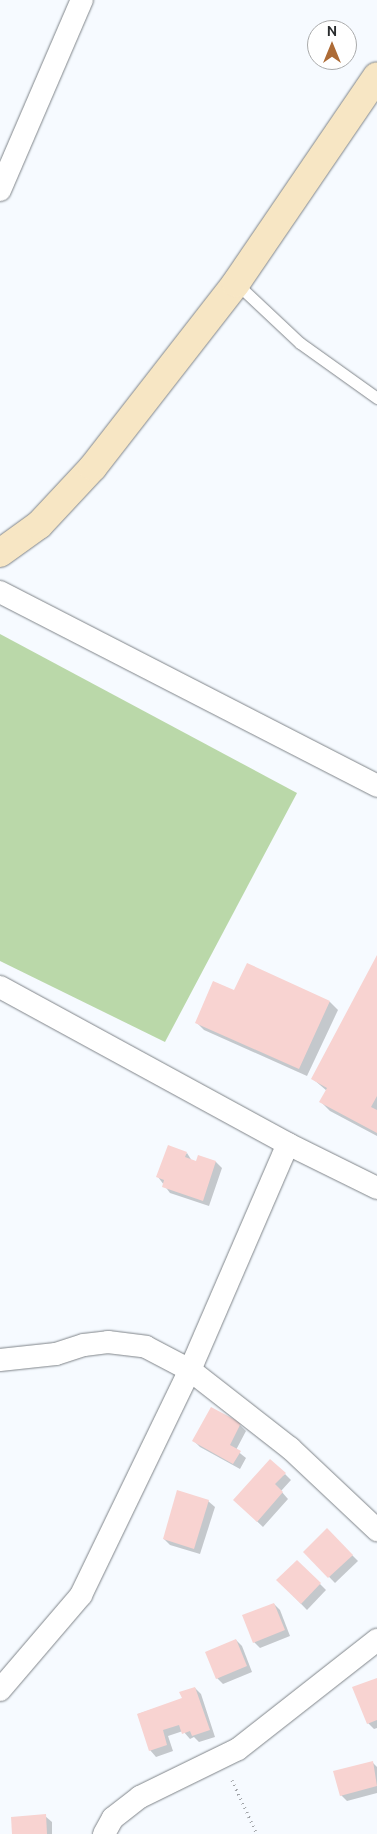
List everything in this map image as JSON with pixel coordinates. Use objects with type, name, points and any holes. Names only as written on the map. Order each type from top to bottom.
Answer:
[{"type":"street","points":[[0,190],[82,0]]},
{"type":"street","points":[[0,553],[39,525],[92,467],[236,283],[377,76]]},
{"type":"street","points":[[0,592],[377,786]]},
{"type":"street","points":[[0,987],[288,1144],[377,1188]]},
{"type":"street","points":[[1,1687],[81,1595],[190,1370],[288,1144]]},
{"type":"street","points":[[0,1360],[56,1354],[84,1345],[108,1342],[146,1346],[190,1370],[290,1448],[377,1530]]},
{"type":"street","points":[[104,1834],[113,1818],[140,1797],[238,1749],[377,1640]]},
{"type":"lane","points":[[236,283],[300,344],[377,398]]},
{"type":"path","points":[[222,1757],[257,1834]]},
{"type":"green space","points":[[0,634],[297,793],[165,1042],[0,961]]},
{"type":"building","points":[[377,955],[377,1096],[371,1107],[377,1110],[377,1133],[319,1102],[327,1088],[311,1079]]},
{"type":"building","points":[[247,963],[330,1001],[299,1069],[195,1023],[213,981],[234,990]]},
{"type":"building","points":[[168,1145],[187,1152],[185,1157],[196,1161],[198,1155],[216,1161],[203,1201],[162,1187],[164,1180],[156,1177]]},
{"type":"building","points":[[211,1407],[241,1423],[230,1445],[241,1451],[233,1464],[192,1441]]},
{"type":"building","points":[[270,1459],[286,1473],[275,1484],[283,1492],[257,1522],[233,1500]]},
{"type":"building","points":[[177,1490],[209,1500],[194,1549],[163,1539]]},
{"type":"building","points":[[327,1528],[353,1555],[328,1578],[303,1552]]},
{"type":"building","points":[[297,1560],[321,1583],[301,1604],[276,1580]]},
{"type":"building","points":[[274,1603],[285,1630],[253,1643],[242,1615]]},
{"type":"building","points":[[236,1639],[247,1666],[216,1679],[205,1652]]},
{"type":"building","points":[[377,1678],[377,1720],[367,1724],[352,1687]]},
{"type":"building","points":[[195,1687],[210,1730],[192,1736],[190,1731],[182,1734],[179,1725],[163,1730],[167,1745],[149,1751],[137,1714],[182,1698],[179,1692]]},
{"type":"building","points":[[373,1761],[377,1786],[340,1796],[333,1771]]},
{"type":"building","points":[[46,1814],[47,1834],[12,1834],[11,1817]]}]
